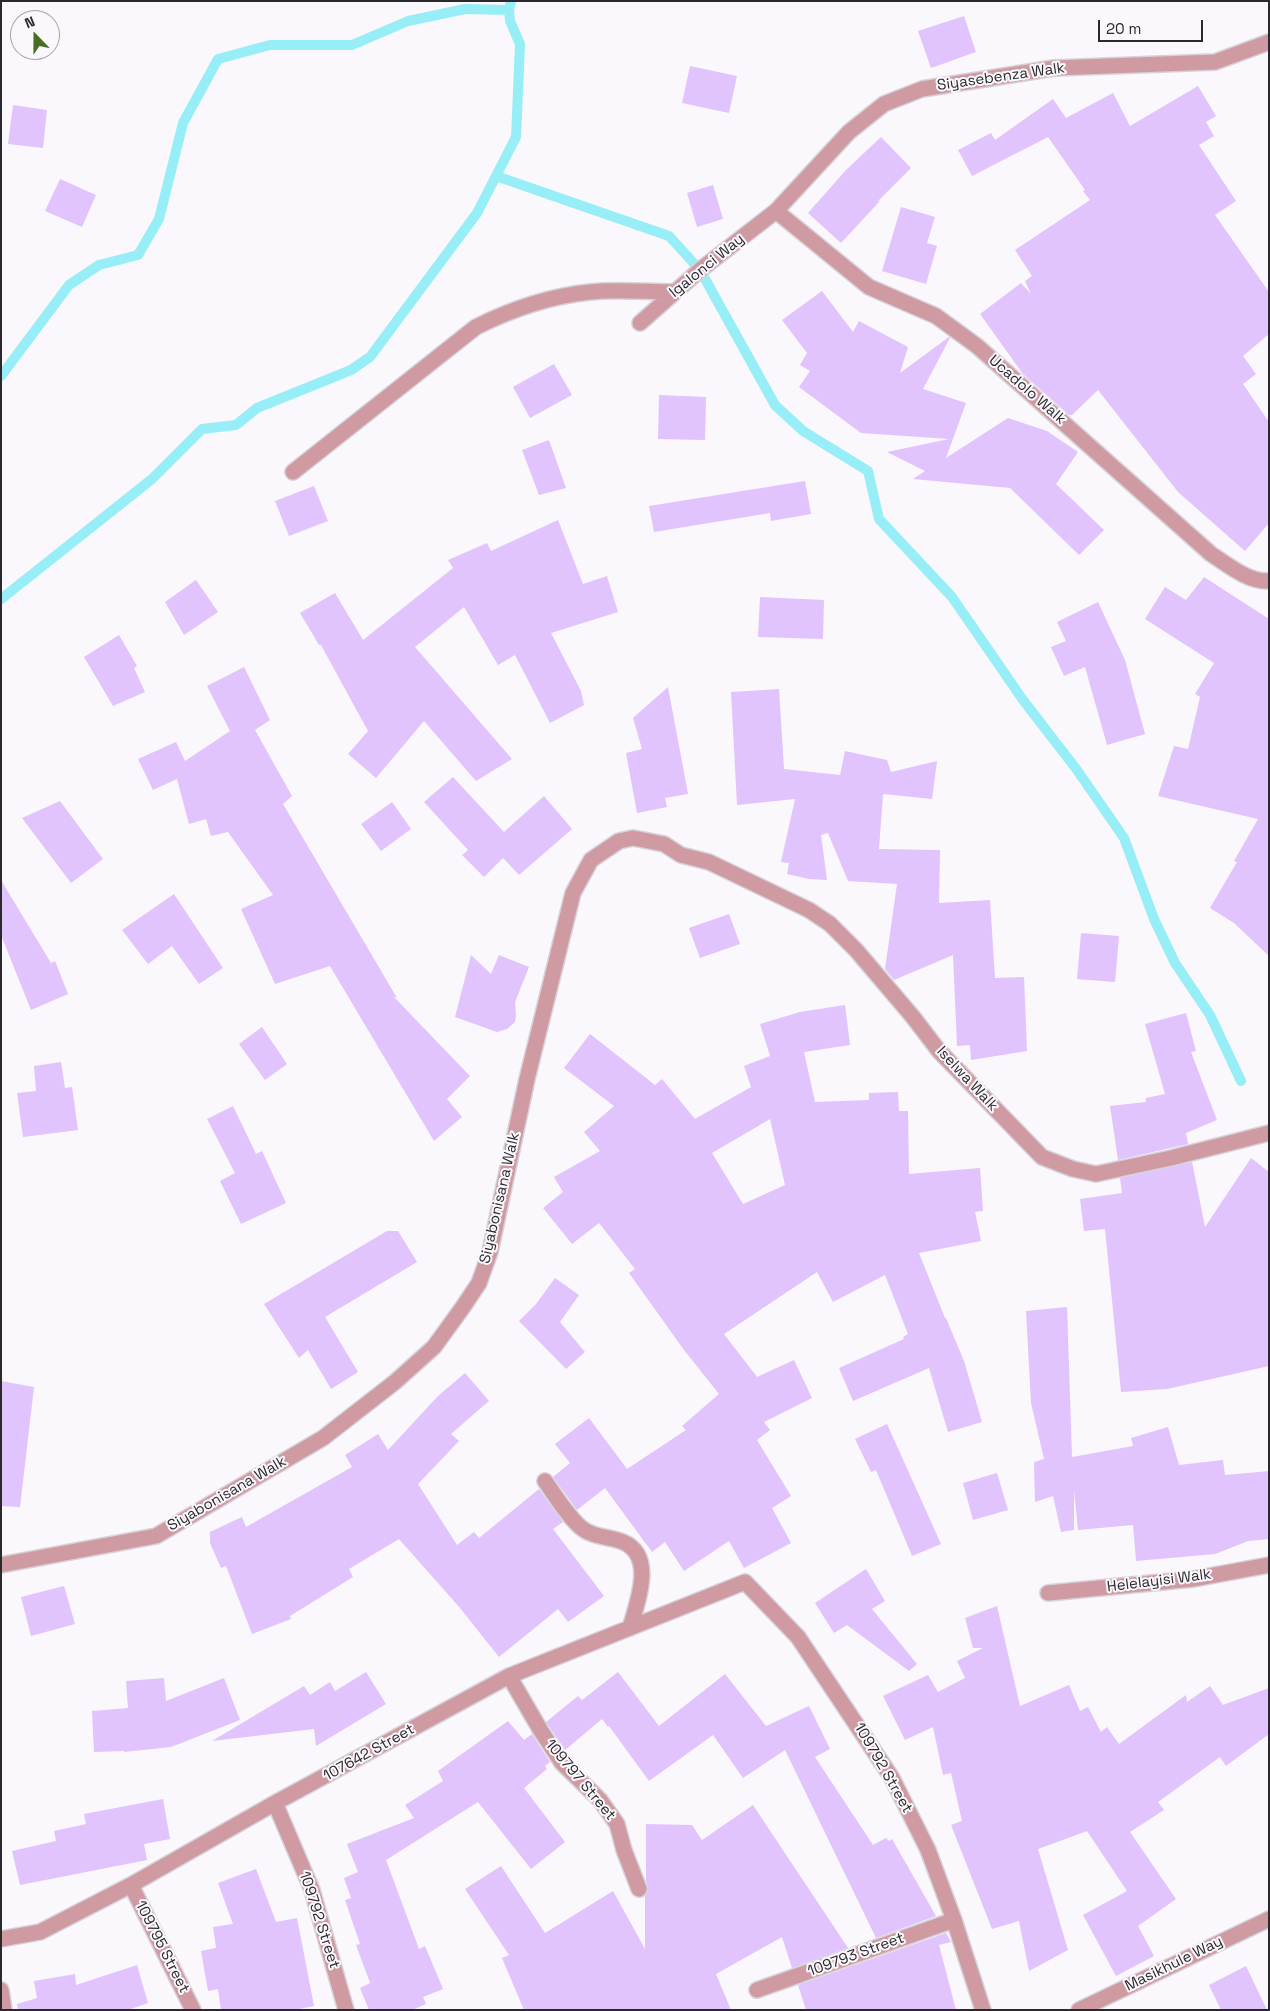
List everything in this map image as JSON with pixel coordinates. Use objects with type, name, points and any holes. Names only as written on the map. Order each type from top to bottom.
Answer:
[{"type":"street","name":"Siyasebenza Walk","points":[[776,211],[849,132],[884,104],[922,89],[1054,68],[1215,62],[1269,42]]},
{"type":"street","name":"Igalonci Way","points":[[640,323],[700,270],[776,211]]},
{"type":"street","name":"Ucadolo Walk","points":[[776,211],[869,287],[936,316],[977,346],[1211,554],[1239,572],[1264,582],[1269,581]]},
{"type":"street","points":[[293,472],[476,327],[508,312],[534,303],[590,292],[674,292]]},
{"type":"street","name":"Siyabonisana Walk","points":[[1,1565],[156,1536],[323,1438],[395,1382],[434,1346],[479,1283],[490,1252],[517,1123],[558,949],[573,893],[591,860],[619,841],[633,838],[664,844],[681,855],[709,862]]},
{"type":"street","name":"Iselwa Walk","points":[[709,862],[809,910],[830,924],[856,950],[939,1051],[1042,1156],[1073,1169],[1096,1174],[1163,1160],[1269,1133]]},
{"type":"street","points":[[545,1481],[583,1530],[624,1542],[635,1550],[640,1563],[643,1582],[630,1628]]},
{"type":"street","name":"Helelayisi Walk","points":[[1048,1593],[1193,1579],[1269,1566]]},
{"type":"street","name":"107642 Street","points":[[1,1938],[40,1932],[131,1885],[276,1803],[509,1676],[745,1582]]},
{"type":"street","name":"109792 Street","points":[[745,1582],[798,1637],[892,1778],[928,1850],[954,1920],[983,2010]]},
{"type":"street","name":"109797 Street","points":[[509,1676],[562,1763],[600,1800],[617,1824],[624,1850],[639,1889]]},
{"type":"street","name":"109792 Street","points":[[276,1803],[312,1890],[346,2010]]},
{"type":"street","name":"109795 Street","points":[[131,1885],[193,2010]]},
{"type":"street","name":"Masikhule Way","points":[[1079,2010],[1269,1919]]},
{"type":"street","name":"109793 Street","points":[[757,1990],[954,1920]]},
{"type":"street","points":[[1,1990],[4,2010]]},
{"type":"building","points":[[964,16],[976,52],[931,68],[918,31]]},
{"type":"building","points":[[690,66],[737,76],[729,113],[682,103]]},
{"type":"building","points":[[1198,86],[1216,116],[1206,122],[1214,136],[1199,145],[1236,201],[1215,215],[1269,292],[1269,334],[1243,356],[1256,374],[1243,384],[1269,422],[1269,523],[1245,551],[1178,492],[1098,390],[1072,415],[1069,415],[1023,374],[980,314],[1021,283],[1031,294],[1025,281],[1032,276],[1015,250],[1090,200],[1048,137],[972,176],[958,150],[991,133],[995,140],[1053,99],[1066,118],[1113,93],[1130,126]]},
{"type":"building","points":[[13,105],[47,110],[43,148],[8,144]]},
{"type":"building","points":[[881,137],[911,168],[878,201],[880,201],[841,243],[808,213],[846,170]]},
{"type":"building","points":[[60,179],[96,195],[82,227],[45,211]]},
{"type":"building","points":[[713,185],[723,219],[697,227],[687,193]]},
{"type":"building","points":[[901,207],[935,217],[927,243],[937,246],[926,284],[882,271]]},
{"type":"building","points":[[822,291],[853,332],[859,321],[908,347],[900,373],[950,338],[923,389],[966,403],[946,458],[1008,418],[1047,431],[1078,452],[1056,484],[1104,530],[1079,555],[1010,488],[913,479],[925,471],[887,452],[949,439],[861,433],[799,387],[810,371],[800,365],[807,353],[782,320]]},
{"type":"building","points":[[554,364],[572,395],[530,418],[513,387]]},
{"type":"building","points":[[659,395],[706,397],[705,440],[658,439]]},
{"type":"building","points":[[549,440],[566,488],[539,495],[522,450]]},
{"type":"building","points":[[805,481],[811,514],[771,521],[770,513],[654,532],[649,506]]},
{"type":"building","points":[[314,486],[328,521],[289,536],[275,501]]},
{"type":"building","points":[[558,520],[583,584],[607,576],[618,612],[551,633],[581,691],[584,705],[550,723],[515,655],[498,665],[464,607],[415,647],[512,759],[476,781],[424,721],[376,778],[348,754],[368,731],[321,645],[319,645],[300,613],[335,593],[363,640],[453,568],[448,560],[487,543],[491,551]]},
{"type":"building","points":[[1204,577],[1269,619],[1269,956],[1234,923],[1210,908],[1237,862],[1234,861],[1258,819],[1158,796],[1174,746],[1188,749],[1200,697],[1195,694],[1214,663],[1145,619],[1165,587],[1186,600]]},
{"type":"building","points":[[196,580],[218,612],[184,635],[165,602]]},
{"type":"building","points":[[760,597],[824,600],[823,639],[758,637]]},
{"type":"building","points":[[1098,602],[1125,660],[1145,734],[1107,745],[1085,667],[1064,676],[1051,647],[1066,641],[1057,622]]},
{"type":"building","points":[[119,635],[137,666],[134,668],[145,692],[113,706],[84,657]]},
{"type":"building","points":[[244,667],[270,720],[255,730],[292,796],[283,804],[397,998],[393,996],[470,1076],[447,1099],[462,1117],[434,1141],[330,966],[275,984],[241,909],[273,895],[228,832],[211,836],[206,819],[189,824],[177,779],[153,790],[138,759],[176,742],[185,761],[230,731],[207,686]]},
{"type":"building","points":[[668,687],[688,794],[665,798],[667,807],[637,813],[626,753],[642,749],[633,718]]},
{"type":"building","points":[[779,689],[784,769],[840,775],[845,751],[887,760],[891,772],[937,761],[932,799],[883,794],[879,849],[940,850],[939,903],[990,900],[995,978],[1024,977],[1027,1051],[971,1060],[970,1045],[957,1046],[953,955],[894,980],[885,969],[897,884],[848,881],[828,833],[821,835],[827,880],[809,879],[787,874],[789,863],[781,862],[795,799],[737,805],[731,692]]},
{"type":"building","points":[[453,777],[504,832],[544,796],[572,829],[519,875],[503,858],[484,877],[462,855],[468,850],[424,802]]},
{"type":"building","points":[[60,801],[103,859],[71,883],[22,818]]},
{"type":"building","points":[[392,802],[411,829],[381,851],[361,824]]},
{"type":"building","points":[[1,880],[51,963],[55,961],[68,994],[31,1010],[1,935]]},
{"type":"building","points":[[174,894],[223,968],[199,984],[172,946],[148,964],[122,930]]},
{"type":"building","points":[[729,914],[740,944],[700,958],[689,928]]},
{"type":"building","points":[[1081,933],[1119,936],[1115,982],[1077,979]]},
{"type":"building","points":[[471,955],[491,974],[499,955],[529,967],[515,1002],[515,1022],[507,1029],[497,1032],[455,1017]]},
{"type":"building","points":[[845,1005],[850,1045],[804,1052],[815,1102],[869,1100],[869,1093],[898,1092],[899,1111],[908,1111],[909,1174],[980,1168],[983,1211],[975,1212],[981,1241],[919,1253],[964,1361],[982,1422],[948,1432],[929,1368],[853,1401],[839,1368],[904,1339],[903,1337],[908,1334],[885,1275],[833,1302],[817,1272],[724,1334],[757,1377],[794,1360],[812,1398],[764,1422],[770,1430],[757,1440],[791,1496],[772,1508],[791,1543],[744,1568],[729,1541],[684,1571],[665,1542],[652,1552],[605,1488],[577,1510],[553,1477],[570,1463],[555,1444],[589,1418],[627,1469],[686,1430],[682,1426],[719,1394],[684,1350],[629,1273],[635,1269],[599,1223],[572,1244],[543,1208],[563,1192],[554,1177],[600,1151],[584,1132],[614,1106],[564,1068],[590,1034],[655,1085],[662,1079],[695,1119],[751,1087],[744,1066],[770,1056],[760,1024],[800,1012]],"holes":[[[770,1119],[785,1185],[743,1204],[712,1153]]]},
{"type":"building","points":[[1186,1013],[1196,1051],[1191,1052],[1217,1120],[1186,1133],[1188,1144],[1118,1160],[1110,1106],[1146,1102],[1146,1098],[1165,1094],[1145,1024]]},
{"type":"building","points":[[262,1027],[287,1064],[265,1080],[239,1044]]},
{"type":"building","points":[[61,1062],[65,1088],[72,1087],[78,1130],[23,1137],[17,1093],[36,1091],[34,1066]]},
{"type":"building","points":[[233,1106],[256,1154],[262,1151],[286,1203],[241,1224],[220,1181],[235,1173],[207,1119]]},
{"type":"building","points":[[1251,1158],[1269,1172],[1269,1366],[1167,1389],[1121,1392],[1105,1229],[1084,1231],[1080,1199],[1122,1193],[1120,1178],[1192,1162],[1205,1227]]},
{"type":"building","points":[[387,1231],[398,1231],[417,1262],[325,1317],[358,1372],[331,1389],[308,1350],[299,1358],[264,1304]]},
{"type":"building","points":[[555,1278],[579,1295],[560,1322],[585,1352],[566,1369],[519,1321],[536,1304]]},
{"type":"building","points":[[1067,1307],[1072,1457],[1133,1446],[1131,1438],[1168,1427],[1179,1465],[1223,1460],[1225,1475],[1269,1471],[1269,1539],[1248,1541],[1215,1554],[1136,1561],[1133,1525],[1078,1530],[1074,1490],[1074,1530],[1061,1532],[1053,1496],[1035,1502],[1034,1462],[1044,1459],[1031,1403],[1026,1311]]},
{"type":"building","points":[[465,1373],[489,1401],[451,1434],[459,1441],[418,1484],[457,1545],[474,1532],[479,1538],[539,1489],[563,1522],[553,1529],[604,1596],[568,1622],[558,1609],[499,1657],[460,1608],[399,1539],[349,1569],[353,1577],[290,1616],[291,1619],[252,1634],[226,1566],[221,1568],[210,1543],[210,1532],[242,1517],[246,1527],[352,1467],[345,1455],[378,1434],[388,1450],[438,1396]]},
{"type":"building","points":[[1,1381],[34,1387],[20,1507],[1,1506]]},
{"type":"building","points":[[887,1424],[941,1544],[912,1556],[876,1470],[871,1472],[855,1439]]},
{"type":"building","points":[[997,1473],[1008,1510],[973,1520],[963,1483]]},
{"type":"building","points":[[866,1569],[885,1601],[872,1609],[917,1664],[909,1671],[847,1625],[834,1633],[815,1603]]},
{"type":"building","points":[[64,1586],[75,1624],[31,1636],[21,1597]]},
{"type":"building","points":[[997,1606],[1020,1706],[1069,1685],[1080,1711],[1088,1707],[1101,1732],[1107,1727],[1119,1744],[1186,1695],[1187,1702],[1210,1686],[1223,1705],[1269,1688],[1269,1734],[1226,1766],[1220,1757],[1158,1802],[1164,1810],[1130,1832],[1176,1899],[1138,1926],[1154,1956],[1116,1976],[1083,1915],[1127,1891],[1087,1831],[1038,1849],[1068,1950],[1029,1971],[1019,1921],[992,1929],[951,1825],[962,1821],[951,1773],[943,1775],[933,1727],[905,1740],[883,1696],[928,1675],[938,1692],[965,1678],[957,1661],[983,1648],[973,1648],[965,1618]]},
{"type":"building","points":[[366,1672],[386,1704],[316,1746],[314,1729],[212,1741],[304,1686],[310,1695],[330,1682],[335,1691]]},
{"type":"building","points":[[618,1672],[659,1726],[725,1674],[766,1726],[809,1706],[830,1749],[815,1757],[873,1845],[886,1838],[889,1841],[892,1839],[936,1916],[876,1938],[785,1750],[743,1778],[713,1735],[649,1781],[602,1719],[565,1750],[546,1722],[578,1696],[582,1700]]},
{"type":"building","points":[[164,1678],[166,1701],[224,1678],[240,1720],[171,1747],[124,1752],[94,1752],[92,1711],[128,1708],[126,1681]]},
{"type":"building","points":[[508,1721],[524,1740],[532,1734],[550,1762],[545,1766],[547,1769],[524,1788],[565,1842],[531,1869],[478,1802],[386,1860],[419,1949],[425,1946],[443,1989],[423,1997],[426,2004],[412,2010],[369,2010],[360,1988],[370,1983],[356,1945],[360,1944],[345,1900],[351,1898],[344,1878],[358,1872],[347,1844],[414,1818],[405,1805],[443,1781],[438,1771]]},
{"type":"building","points":[[163,1799],[170,1839],[144,1844],[147,1860],[20,1885],[12,1851],[56,1841],[54,1831],[86,1824],[84,1814]]},
{"type":"building","points":[[753,1805],[848,1948],[792,1968],[782,1937],[716,1974],[731,2010],[524,2010],[502,1958],[509,1955],[465,1889],[501,1866],[545,1933],[613,1891],[645,1949],[645,1896],[648,1890],[646,1880],[646,1824],[692,1825],[702,1840]]},
{"type":"building","points":[[256,1869],[276,1922],[297,1918],[314,2006],[294,2010],[221,2010],[218,1989],[208,1991],[201,1951],[216,1948],[213,1927],[233,1924],[218,1883]]},
{"type":"building","points":[[946,1933],[951,1942],[939,1945],[956,2010],[806,2010],[798,1985]]},
{"type":"building","points":[[137,1965],[148,2003],[128,2010],[18,2010],[17,2004],[37,1998],[34,1981],[75,1974],[76,1985]]},
{"type":"building","points":[[1246,1966],[1267,2010],[1221,2010],[1209,1985]]},
{"type":"waterway","points":[[1,599],[152,479],[202,429],[236,425],[257,408],[351,370],[370,357],[477,213],[516,137],[520,44],[510,21],[509,10],[511,1]]},
{"type":"waterway","points":[[1,376],[69,285],[99,265],[138,255],[159,219],[183,123],[218,59],[270,45],[352,45],[408,21],[465,9],[509,10]]},
{"type":"waterway","points":[[496,176],[669,236],[700,270],[775,405],[803,431],[868,471],[879,519],[952,597],[1023,700],[1077,770],[1124,838],[1154,919],[1175,963],[1210,1015],[1241,1081]]}]
